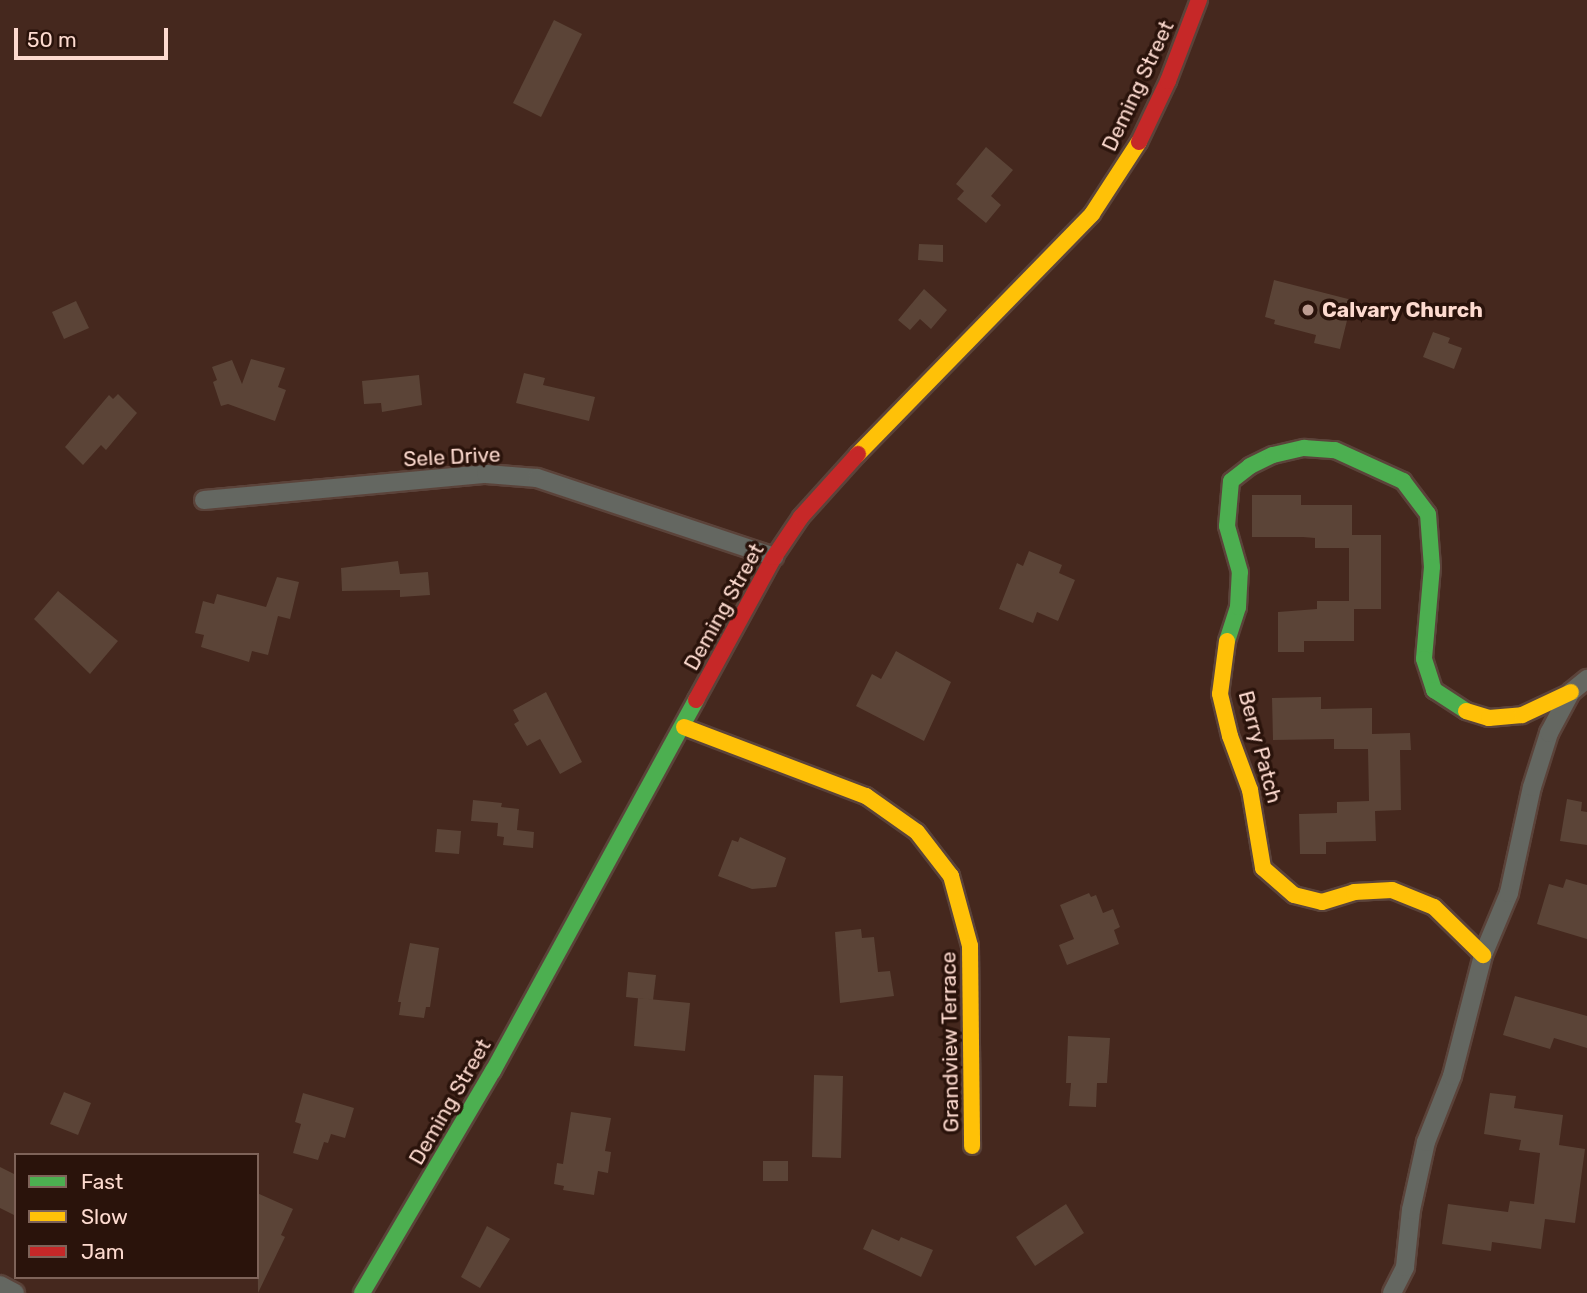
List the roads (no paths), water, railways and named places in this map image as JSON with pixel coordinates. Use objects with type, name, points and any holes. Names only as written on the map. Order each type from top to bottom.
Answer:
[{"type":"street","name":"Deming Street","points":[[362,1293],[494,1071],[775,557],[801,517],[844,468],[954,359],[1092,214],[1133,155],[1168,81],[1199,0]]},
{"type":"street","name":"Berry Patch","points":[[1483,955],[1434,907],[1392,890],[1354,892],[1322,902],[1294,895],[1263,868],[1250,790],[1230,736],[1220,694],[1226,643],[1238,607],[1240,572],[1227,526],[1231,481],[1250,466],[1273,455],[1304,448],[1335,450],[1403,481],[1429,513],[1432,566],[1424,659],[1434,690],[1463,710],[1489,718],[1522,715],[1571,692],[1587,679]]},
{"type":"street","name":"Sele Drive","points":[[204,500],[486,474],[537,478],[775,557]]},
{"type":"street","name":"Berry Patch","points":[[1392,1293],[1405,1266],[1410,1210],[1426,1142],[1452,1076],[1483,955],[1509,893],[1532,788],[1549,733],[1571,692]]},
{"type":"street","name":"Grandview Terrace","points":[[684,727],[866,796],[917,832],[951,876],[970,946],[972,1146]]},
{"type":"street","points":[[0,1285],[15,1293]]},
{"type":"place","name":"Calvary Church","points":[[1308,310]]}]
